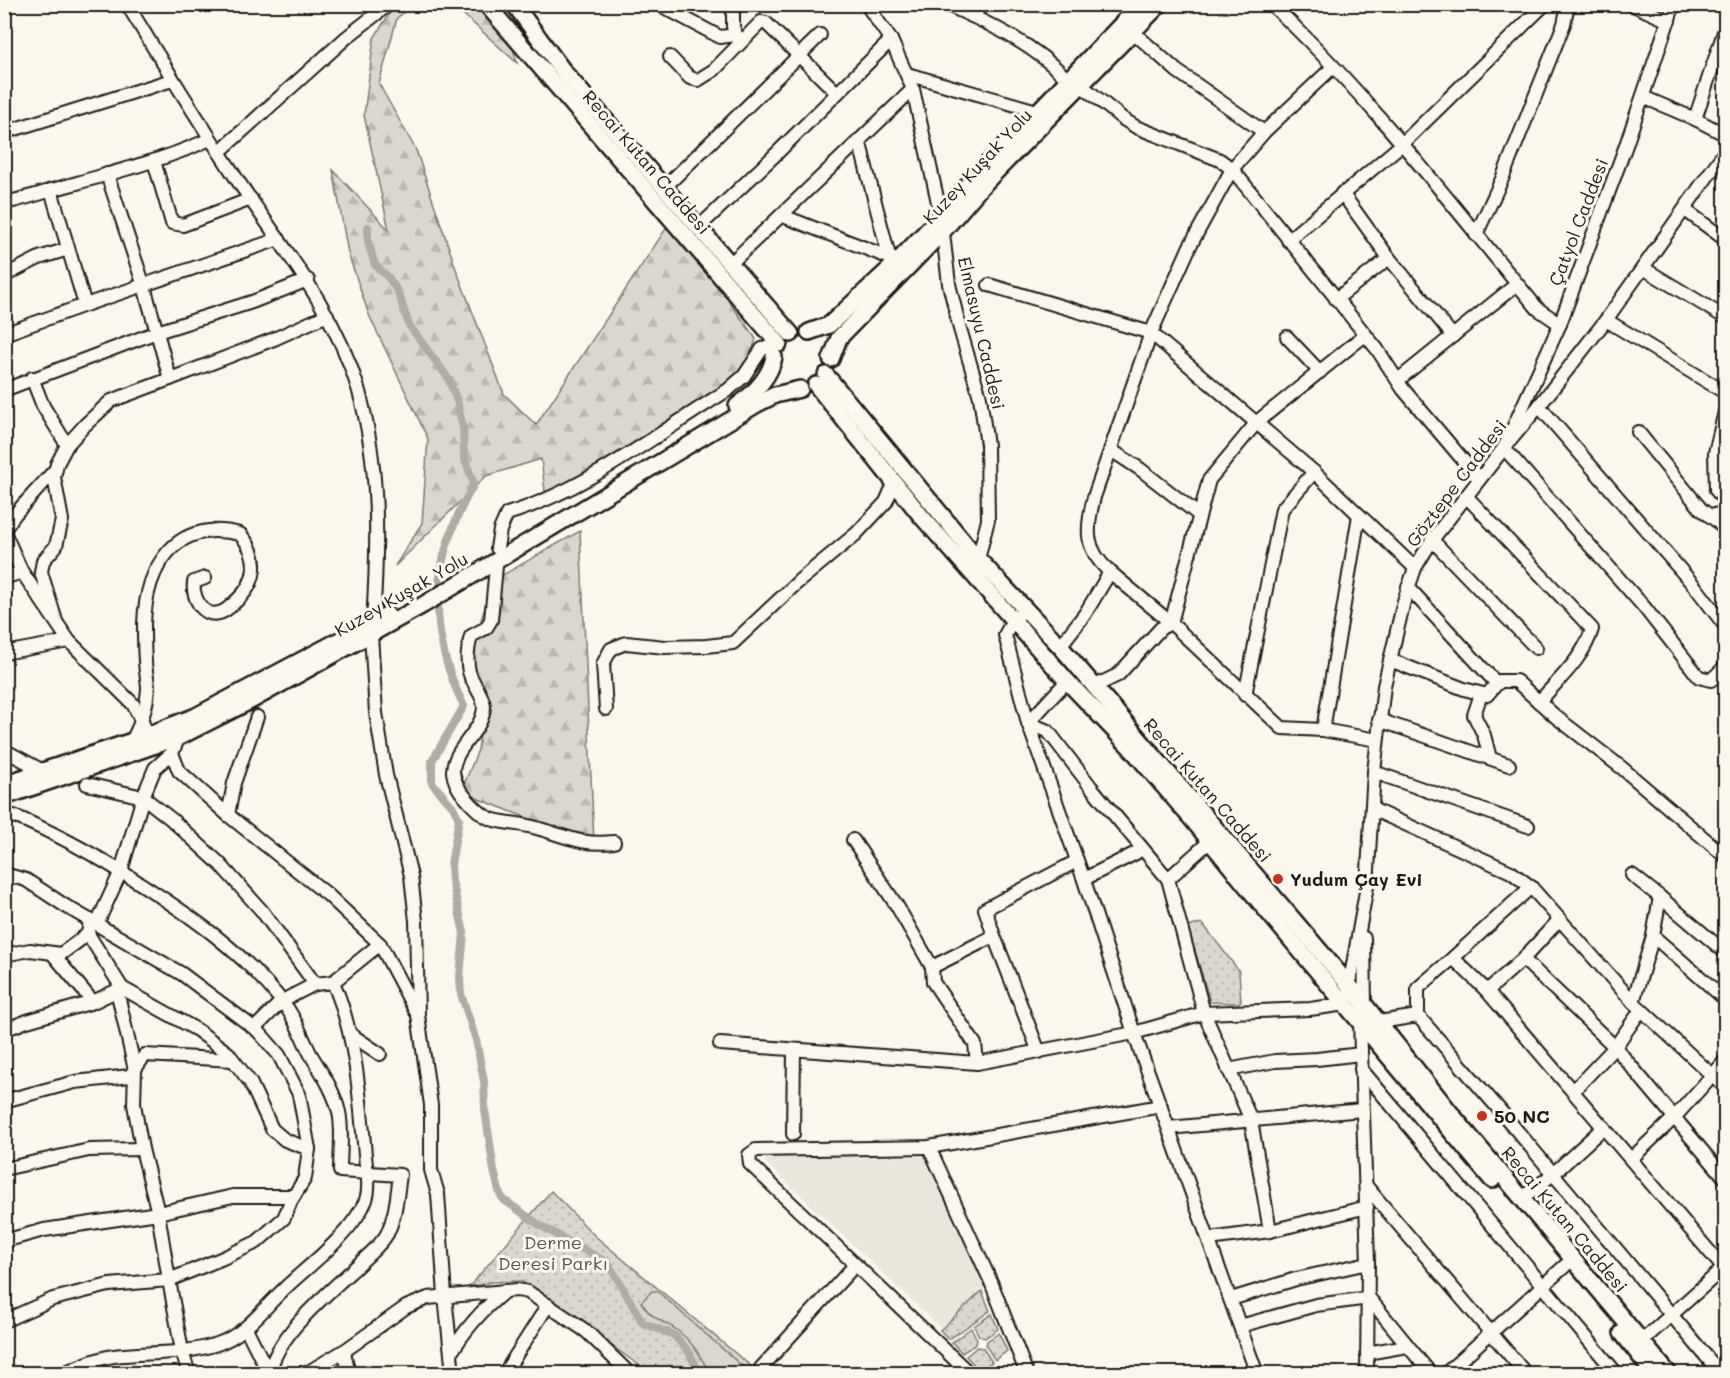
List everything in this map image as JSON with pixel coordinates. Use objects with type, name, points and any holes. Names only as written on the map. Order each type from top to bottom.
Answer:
[{"type":"main road","name":"Recai Kutan Caddesi","points":[[486,4],[781,345]]},
{"type":"main road","name":"Recai Kutan Caddesi","points":[[514,4],[564,72],[730,264],[781,345]]},
{"type":"main road","name":"Kuzey Kuşak Yolu","points":[[831,359],[839,338],[942,224],[980,188],[1141,4]]},
{"type":"main road","name":"Kuzey Kuşak Yolu","points":[[809,332],[829,325],[893,258],[942,224],[972,180],[1037,111],[1133,32],[1160,4]]},
{"type":"main road","points":[[799,332],[809,332],[825,342],[831,359],[814,383],[784,382],[778,375],[781,345],[799,332]]},
{"type":"main road","name":"Kuzey Kuşak Yolu","points":[[455,581],[723,417],[752,395],[767,376],[781,345]]},
{"type":"main road","name":"Recai Kutan Caddesi","points":[[814,383],[978,559],[1067,681],[1130,747],[1210,840],[1421,1096],[1566,1265],[1654,1374]]},
{"type":"main road","name":"Recai Kutan Caddesi","points":[[814,383],[922,517],[975,576],[1018,615],[1060,646],[1365,1004],[1521,1199],[1669,1374]]},
{"type":"main road","name":"Kuzey Kuşak Yolu","points":[[4,797],[179,737],[372,629],[757,404],[775,395],[814,383]]},
{"type":"main road","name":"Kuzey Kuşak Yolu","points":[[4,784],[132,741],[147,728],[196,716],[372,629]]},
{"type":"street","points":[[127,4],[210,139],[308,280],[327,315],[357,386],[370,442],[378,524],[372,629],[376,713],[386,775],[411,876],[416,921],[418,1015],[430,1105],[431,1170],[438,1194],[453,1374]]},
{"type":"street","points":[[219,152],[346,37],[389,4]]},
{"type":"street","points":[[658,4],[720,37],[738,38]]},
{"type":"street","points":[[733,4],[733,27],[738,38]]},
{"type":"street","name":"Elmasuyu Caddesi","points":[[866,4],[891,40],[913,89],[942,224],[950,284],[980,397],[987,445],[988,520],[975,576]]},
{"type":"street","points":[[945,4],[972,16],[1042,56],[1136,127],[1220,160],[1232,169],[1479,479]]},
{"type":"street","points":[[972,16],[983,4]]},
{"type":"street","points":[[1271,4],[1311,42],[1333,67],[1538,309],[1560,324]]},
{"type":"street","points":[[1288,240],[1401,145],[1545,4]]},
{"type":"street","points":[[1476,235],[1502,179],[1564,24],[1568,4]]},
{"type":"street","points":[[1631,4],[1669,21]]},
{"type":"street","name":"Çatyol Caddesi","points":[[1504,448],[1521,405],[1560,324],[1643,97],[1674,4]]},
{"type":"street","points":[[670,57],[690,78],[698,80],[714,70],[738,38],[761,22],[766,23],[837,93]]},
{"type":"street","points":[[1695,119],[1725,26]]},
{"type":"street","points":[[1133,32],[1177,71],[1264,132]]},
{"type":"street","points":[[665,187],[820,35]]},
{"type":"street","points":[[699,227],[891,40]]},
{"type":"street","points":[[1333,67],[1264,132],[1232,169],[1190,246],[1151,333],[1094,497],[1088,521],[1088,537],[1097,561],[1171,623],[1282,728],[1323,730],[1377,740]]},
{"type":"street","points":[[907,74],[1037,111]]},
{"type":"street","points":[[12,129],[172,80]]},
{"type":"street","points":[[730,264],[783,216],[913,89]]},
{"type":"street","points":[[1643,97],[1695,119],[1725,135]]},
{"type":"street","points":[[4,203],[154,161],[210,139]]},
{"type":"street","points":[[859,140],[893,258]]},
{"type":"street","name":"Göztepe Caddesi","points":[[1346,1004],[1367,886],[1379,720],[1390,660],[1415,568],[1432,540],[1605,320],[1724,157]]},
{"type":"street","points":[[154,161],[172,223],[183,225],[251,199]]},
{"type":"street","points":[[107,174],[144,286],[170,378]]},
{"type":"street","points":[[51,190],[85,305]]},
{"type":"street","points":[[1342,193],[1389,258],[1453,336]]},
{"type":"street","points":[[1685,210],[1725,240]]},
{"type":"street","points":[[783,216],[893,258]]},
{"type":"street","points":[[4,334],[279,239]]},
{"type":"street","points":[[4,276],[39,258],[68,249]]},
{"type":"street","points":[[1336,299],[1389,258]]},
{"type":"street","points":[[1643,268],[1725,318]]},
{"type":"street","points":[[4,390],[157,332],[252,303],[308,280]]},
{"type":"street","points":[[1398,380],[1517,284]]},
{"type":"street","points":[[989,285],[1151,333],[1314,472],[1415,568]]},
{"type":"street","points":[[56,621],[40,572],[43,561],[56,546],[62,520],[54,477],[67,445],[111,401],[274,339],[327,315]]},
{"type":"street","points":[[1605,320],[1725,393]]},
{"type":"street","points":[[1093,687],[1118,675],[1161,628],[1171,623],[1209,480],[1257,422],[1365,335]]},
{"type":"street","points":[[1287,337],[1320,372]]},
{"type":"street","points":[[497,548],[500,530],[507,514],[535,504],[612,463],[728,390],[744,376],[762,349],[781,345]]},
{"type":"street","points":[[32,378],[43,406],[67,445]]},
{"type":"street","points":[[1539,406],[1696,589],[1725,627]]},
{"type":"street","points":[[1725,407],[1715,453],[1716,490],[1725,502]]},
{"type":"street","points":[[1638,432],[1701,509],[1725,532]]},
{"type":"street","points":[[1504,448],[1644,607],[1700,677],[1711,680],[1725,666]]},
{"type":"street","points":[[1111,450],[1140,469],[1199,515]]},
{"type":"street","points":[[56,469],[15,514],[4,531],[22,572],[69,641],[133,704],[147,728]]},
{"type":"street","points":[[1245,695],[1282,509],[1314,472]]},
{"type":"street","points":[[606,709],[603,664],[611,649],[626,643],[665,647],[733,643],[799,581],[856,534],[886,502],[895,481]]},
{"type":"street","points":[[1466,496],[1592,629],[1588,642],[1574,663],[1539,702]]},
{"type":"street","points":[[1710,516],[1725,512]]},
{"type":"street","points":[[1323,730],[1359,515]]},
{"type":"street","points":[[147,728],[148,688],[144,636],[146,595],[159,563],[165,553],[182,538],[214,531],[240,534],[253,554],[254,570],[248,590],[229,608],[218,614],[207,612],[199,605],[193,588],[194,582],[205,578]]},
{"type":"street","points":[[1432,540],[1536,648]]},
{"type":"street","points":[[496,566],[491,620],[486,628],[471,636],[468,648],[468,667],[484,704],[482,720],[459,756],[453,770],[455,782],[484,818],[510,825],[532,827],[562,838],[594,844],[614,842]]},
{"type":"street","points":[[4,578],[22,572]]},
{"type":"street","points":[[1060,646],[1085,614],[1110,572]]},
{"type":"street","points":[[1408,587],[1497,684]]},
{"type":"street","points":[[1018,615],[1005,635],[1028,723],[1084,879],[1134,1033],[1257,1374]]},
{"type":"street","points":[[4,653],[69,641]]},
{"type":"street","points":[[1390,660],[1487,695],[1499,681],[1516,681],[1725,857]]},
{"type":"street","points":[[1028,723],[1067,681]]},
{"type":"street","points":[[1481,694],[1474,715],[1484,735],[1490,758]]},
{"type":"street","points":[[228,815],[234,783],[257,717]]},
{"type":"street","points":[[1379,720],[1509,765]]},
{"type":"street","points":[[1028,723],[1048,731],[1091,787],[1168,879],[1204,1013],[1251,1120],[1270,1231]]},
{"type":"street","points":[[4,955],[30,950],[61,954],[88,934],[121,872],[143,797],[155,768],[172,753],[179,737]]},
{"type":"street","points":[[4,750],[43,771]]},
{"type":"street","points":[[172,753],[179,771],[228,815],[328,896],[380,944],[418,1015]]},
{"type":"street","points":[[19,757],[23,778]]},
{"type":"street","points":[[1374,772],[1528,826]]},
{"type":"street","points":[[87,784],[143,797],[171,819],[220,864],[262,911],[315,984]]},
{"type":"street","points":[[1372,809],[1511,872],[1531,887],[1637,1006],[1725,1088]]},
{"type":"street","points":[[14,816],[50,830],[121,872],[187,914],[239,954],[282,1001],[299,1027],[313,1058],[325,1076],[339,1113],[340,1171],[400,1175],[395,1214],[386,1236],[285,1339],[268,1373]]},
{"type":"street","points":[[853,840],[897,906],[932,967],[933,982],[975,1044],[976,1063]]},
{"type":"street","points":[[1168,879],[1210,840]]},
{"type":"street","points":[[1084,879],[1136,853],[1141,847]]},
{"type":"street","points":[[1039,1052],[985,909],[1077,861]]},
{"type":"street","points":[[4,874],[26,880],[182,974],[255,1028],[279,1055],[299,1094],[309,1149],[305,1178],[284,1218],[257,1242],[169,1280],[109,1285],[53,1299],[4,1322]]},
{"type":"street","points":[[1632,875],[1725,953]]},
{"type":"street","points":[[1366,1374],[1369,1298],[1360,1021],[1365,1004],[1363,947],[1367,886]]},
{"type":"street","points":[[1531,887],[1418,988],[1418,1016],[1721,1374]]},
{"type":"street","points":[[1573,1091],[1615,1047],[1637,1006],[1660,897]]},
{"type":"street","points":[[1487,992],[1523,959],[1559,920]]},
{"type":"street","points":[[88,934],[119,989],[135,1070],[134,1104],[142,1149],[158,1213],[182,1351],[189,1374]]},
{"type":"street","points":[[932,967],[994,936]]},
{"type":"street","points":[[1653,936],[1725,1000]]},
{"type":"street","points":[[255,1028],[282,1001],[315,984],[333,982],[380,944]]},
{"type":"street","points":[[52,953],[93,1002]]},
{"type":"street","points":[[1453,958],[1487,992],[1725,1268],[1642,1341]]},
{"type":"street","points":[[1523,959],[1615,1047],[1725,1179]]},
{"type":"street","points":[[62,1374],[111,1356],[182,1351],[217,1344],[246,1328],[347,1229],[365,1201],[369,1188],[361,1105],[350,1034],[333,982]]},
{"type":"street","points":[[4,1030],[93,1002],[119,989]]},
{"type":"street","points":[[119,989],[197,1030],[250,1082],[272,1129],[285,1140],[309,1149]]},
{"type":"street","points":[[720,1044],[976,1063],[1134,1033],[1204,1013],[1310,1009],[1346,1004]]},
{"type":"street","points":[[1379,1022],[1418,1016]]},
{"type":"street","points":[[350,1034],[380,1054]]},
{"type":"street","points":[[793,1134],[794,1050]]},
{"type":"street","points":[[1228,1070],[1275,1061],[1361,1054]]},
{"type":"street","points":[[4,1101],[75,1082],[130,1076],[145,1055],[225,1055]]},
{"type":"street","points":[[1631,1159],[1674,1119],[1725,1060]]},
{"type":"street","points":[[1362,1069],[1617,1374]]},
{"type":"street","points":[[970,1374],[750,1164],[749,1155],[756,1149],[929,1147],[1161,1106]]},
{"type":"street","points":[[1169,1128],[1362,1110]]},
{"type":"street","points":[[1521,1199],[1553,1174],[1604,1127]]},
{"type":"street","points":[[929,1147],[991,1282],[1027,1374]]},
{"type":"street","points":[[4,1169],[89,1150],[142,1149]]},
{"type":"street","points":[[1366,1186],[1526,1374]]},
{"type":"street","points":[[4,1240],[44,1230],[158,1213],[233,1196],[294,1196]]},
{"type":"street","points":[[1209,1239],[1270,1231],[1366,1207]]},
{"type":"street","points":[[1231,1299],[1296,1280],[1368,1263]]},
{"type":"street","points":[[761,1368],[855,1265]]},
{"type":"street","points":[[1445,1374],[1566,1265]]},
{"type":"street","points":[[451,1353],[480,1314],[506,1291]]},
{"type":"street","points":[[305,1374],[344,1352],[406,1307],[428,1298],[506,1291],[528,1292],[548,1305],[586,1331],[630,1374]]},
{"type":"street","points":[[1240,1326],[1316,1305],[1369,1298]]},
{"type":"street","points":[[1369,1298],[1431,1374]]},
{"type":"street","points":[[504,1374],[548,1305]]},
{"type":"street","points":[[246,1328],[268,1373]]},
{"type":"street","points":[[1367,1353],[1407,1346]]},
{"type":"street","points":[[344,1352],[349,1374]]},
{"type":"shaded area","points":[[767,1154],[926,1157],[985,1287],[941,1328],[765,1162]]},
{"type":"green space","points":[[395,5],[413,5],[397,18],[379,84],[416,150],[456,269],[504,394],[536,425],[671,221],[756,339],[744,376],[546,499],[541,459],[486,476],[395,566],[422,523],[428,439],[369,315],[348,253],[333,170],[389,230],[364,115],[374,38]]},
{"type":"green space","points":[[453,5],[480,5],[508,30],[517,63]]},
{"type":"green space","points":[[580,531],[594,844],[461,792],[478,750],[484,704],[468,648],[477,632],[494,580]]},
{"type":"green space","points":[[1202,923],[1239,971],[1241,1001],[1239,1003],[1210,1002],[1188,927]]},
{"type":"green space","name":"Derme Deresi Parkı","points":[[551,1191],[595,1236],[759,1373],[650,1373],[521,1281],[492,1282],[469,1287]]},
{"type":"green space","points":[[652,1291],[657,1291],[734,1359],[746,1370],[744,1373],[710,1373],[688,1340],[645,1308],[641,1302]]},
{"type":"green space","points":[[982,1291],[990,1311],[949,1339],[940,1330]]},
{"type":"green space","points":[[992,1314],[998,1329],[985,1338],[979,1336],[974,1326]]},
{"type":"green space","points":[[971,1328],[977,1339],[976,1344],[962,1353],[952,1342]]},
{"type":"green space","points":[[999,1333],[1007,1351],[995,1360],[986,1346],[987,1341]]},
{"type":"green space","points":[[977,1347],[983,1348],[992,1362],[979,1370],[966,1356]]},
{"type":"waterway","points":[[368,227],[368,242],[375,265],[388,277],[398,292],[409,325],[448,378],[457,401],[463,428],[464,457],[474,484],[449,539],[438,594],[443,649],[451,677],[464,706],[432,761],[432,783],[453,807],[459,819],[451,864],[452,881],[464,933],[460,977],[461,994],[476,1040],[484,1081],[485,1110],[494,1171],[500,1194],[504,1200],[541,1226],[608,1263],[643,1323],[674,1335],[689,1352],[700,1374]]},
{"type":"place","name":"Yudum Çay Evi","points":[[1278,879]]},
{"type":"place","name":"50 NC","points":[[1482,1116]]}]
